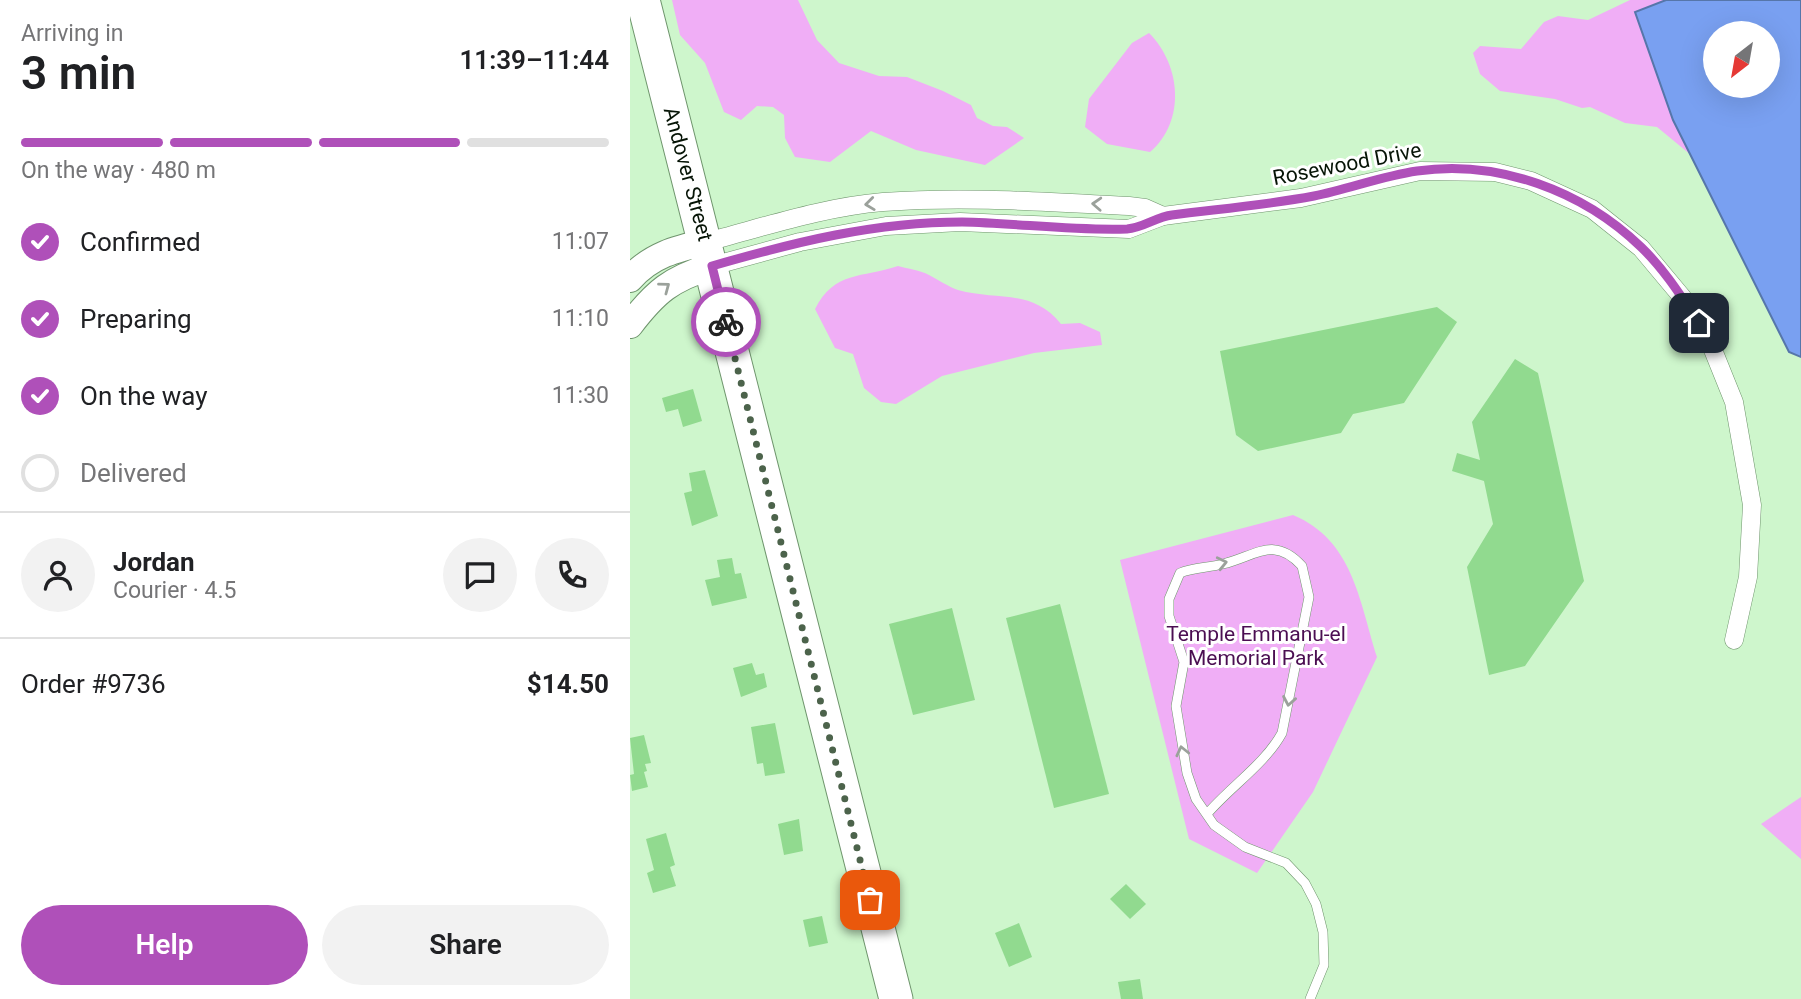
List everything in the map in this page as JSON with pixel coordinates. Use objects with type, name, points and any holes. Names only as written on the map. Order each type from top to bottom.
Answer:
[{"type":"highway","name":"Andover Street","points":[[643,0],[895,999]]},
{"type":"main road","points":[[630,279],[650,260],[667,252],[709,254]]},
{"type":"main road","points":[[630,325],[667,284],[709,254]]},
{"type":"street","name":"Rosewood Drive","points":[[709,254],[800,242],[886,226],[960,222],[1129,229],[1163,216],[1301,198],[1420,171],[1495,172],[1563,193],[1618,227],[1662,270],[1711,345],[1734,402],[1748,470],[1752,538],[1743,606],[1734,640]]},
{"type":"street","name":"Rosewood Drive","points":[[709,254],[818,214],[884,202],[960,199],[1105,205],[1145,208],[1163,216]]},
{"type":"lane","points":[[1207,814],[1227,789],[1274,748],[1282,733],[1309,597],[1302,566],[1282,550],[1263,549],[1222,565],[1192,568],[1180,573],[1168,599],[1169,616],[1184,662],[1176,706],[1179,736],[1196,799],[1207,814],[1229,838],[1286,863],[1305,883],[1316,904],[1323,932],[1324,965],[1310,999]]},
{"type":"green space","points":[[672,0],[798,0],[817,40],[839,63],[879,76],[907,77],[943,91],[971,105],[977,118],[993,126],[1007,127],[1024,138],[985,165],[916,150],[871,131],[830,162],[795,157],[785,138],[784,115],[773,107],[757,106],[741,120],[724,112],[705,63],[680,35]]},
{"type":"green space","points":[[1630,0],[1801,0],[1801,358],[1697,160],[1657,127],[1625,123],[1590,107],[1582,108],[1555,99],[1500,91],[1480,74],[1473,53],[1480,46],[1521,49],[1544,22],[1558,16],[1588,20]]},
{"type":"green space","points":[[1149,33],[1168,61],[1175,93],[1170,125],[1150,152],[1107,144],[1085,127],[1089,99],[1132,43]]},
{"type":"green space","points":[[898,266],[925,273],[958,290],[1026,300],[1050,313],[1061,324],[1080,323],[1100,332],[1102,345],[1034,353],[942,376],[896,404],[881,402],[864,388],[853,354],[835,348],[815,309],[831,288],[840,282]]},
{"type":"green space","name":"Temple Emmanu-el Memorial Park","points":[[1293,515],[1313,526],[1329,540],[1341,556],[1351,574],[1377,657],[1313,792],[1257,873],[1189,839],[1120,560]]},
{"type":"green space","points":[[1801,797],[1801,859],[1761,824]]},
{"type":"water","points":[[1666,0],[1801,0],[1801,357],[1789,352],[1673,120],[1635,12]]},
{"type":"building","points":[[1437,307],[1457,322],[1404,403],[1353,414],[1341,433],[1258,451],[1236,435],[1220,351]]},
{"type":"building","points":[[1515,359],[1538,373],[1584,581],[1525,666],[1489,675],[1467,567],[1493,524],[1484,481],[1452,471],[1457,453],[1480,460],[1472,422]]},
{"type":"building","points":[[693,389],[702,421],[683,427],[678,409],[666,412],[662,398]]},
{"type":"building","points":[[705,470],[718,516],[692,526],[684,493],[692,491],[689,473]]},
{"type":"building","points":[[732,558],[735,574],[741,573],[747,598],[712,606],[705,580],[720,577],[717,560]]},
{"type":"building","points":[[1060,604],[1109,794],[1054,808],[1006,618]]},
{"type":"building","points":[[952,608],[975,700],[913,715],[889,624]]},
{"type":"building","points":[[752,663],[756,675],[764,673],[767,687],[741,697],[733,668]]},
{"type":"building","points":[[775,723],[785,773],[765,776],[763,763],[757,764],[751,727]]},
{"type":"building","points":[[644,735],[651,763],[645,764],[647,771],[644,772],[648,787],[632,791],[630,775],[634,774],[630,738]]},
{"type":"building","points":[[799,819],[803,851],[784,855],[778,824]]},
{"type":"building","points":[[666,833],[675,865],[670,867],[676,886],[653,893],[647,873],[654,870],[646,839]]},
{"type":"building","points":[[1126,884],[1146,904],[1130,919],[1110,899]]},
{"type":"building","points":[[822,916],[828,943],[809,947],[803,920]]},
{"type":"building","points":[[1019,923],[1032,957],[1009,967],[995,933]]},
{"type":"building","points":[[1140,979],[1143,999],[1121,999],[1118,982]]},
{"type":"way so far","points":[[726,322],[870,900]]},
{"type":"route","points":[[726,322],[712,266],[838,233],[886,226],[960,222],[1129,229],[1146,225],[1163,216],[1301,198],[1420,171],[1457,170],[1495,172],[1531,181],[1563,193],[1592,209],[1618,227],[1662,270],[1699,323]]}]
